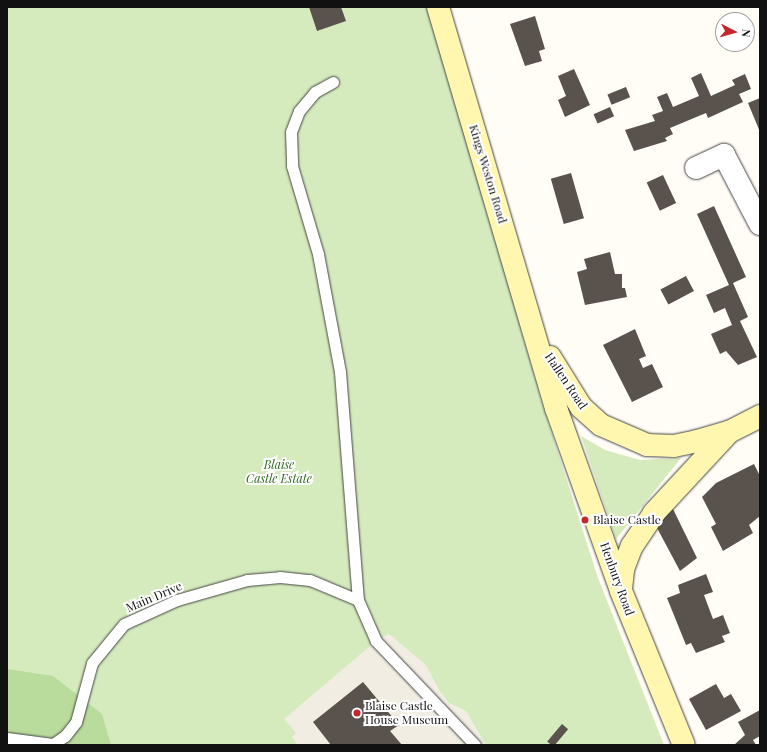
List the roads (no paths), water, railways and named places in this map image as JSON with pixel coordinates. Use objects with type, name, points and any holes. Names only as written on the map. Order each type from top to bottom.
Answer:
[{"type":"main road","name":"Kings Weston Road","points":[[438,7],[539,341]]},
{"type":"main road","name":"Hallen Road","points":[[539,341],[581,407],[601,425],[624,437],[647,445],[674,446],[729,432],[760,416]]},
{"type":"main road","name":"Henbury Road","points":[[539,341],[556,408],[621,591],[684,745]]},
{"type":"main road","name":"Hallen Road","points":[[621,591],[623,569],[650,518],[729,432]]},
{"type":"street","points":[[696,168],[724,155],[760,224]]},
{"type":"lane","points":[[333,82],[314,92],[299,111],[291,132],[292,152],[318,254],[340,372],[358,600],[376,641],[475,745]]},
{"type":"lane","name":"Main Drive","points":[[7,738],[53,744],[65,736],[76,722],[92,663],[124,624],[177,600],[247,580],[280,577],[317,582],[358,600]]},
{"type":"place","name":"Blaise Castle","points":[[585,520]]},
{"type":"place","name":"Blaise Castle House Museum","points":[[357,713]]},
{"type":"park label","name":"Blaise Castle Estate","points":[[279,472]]}]
